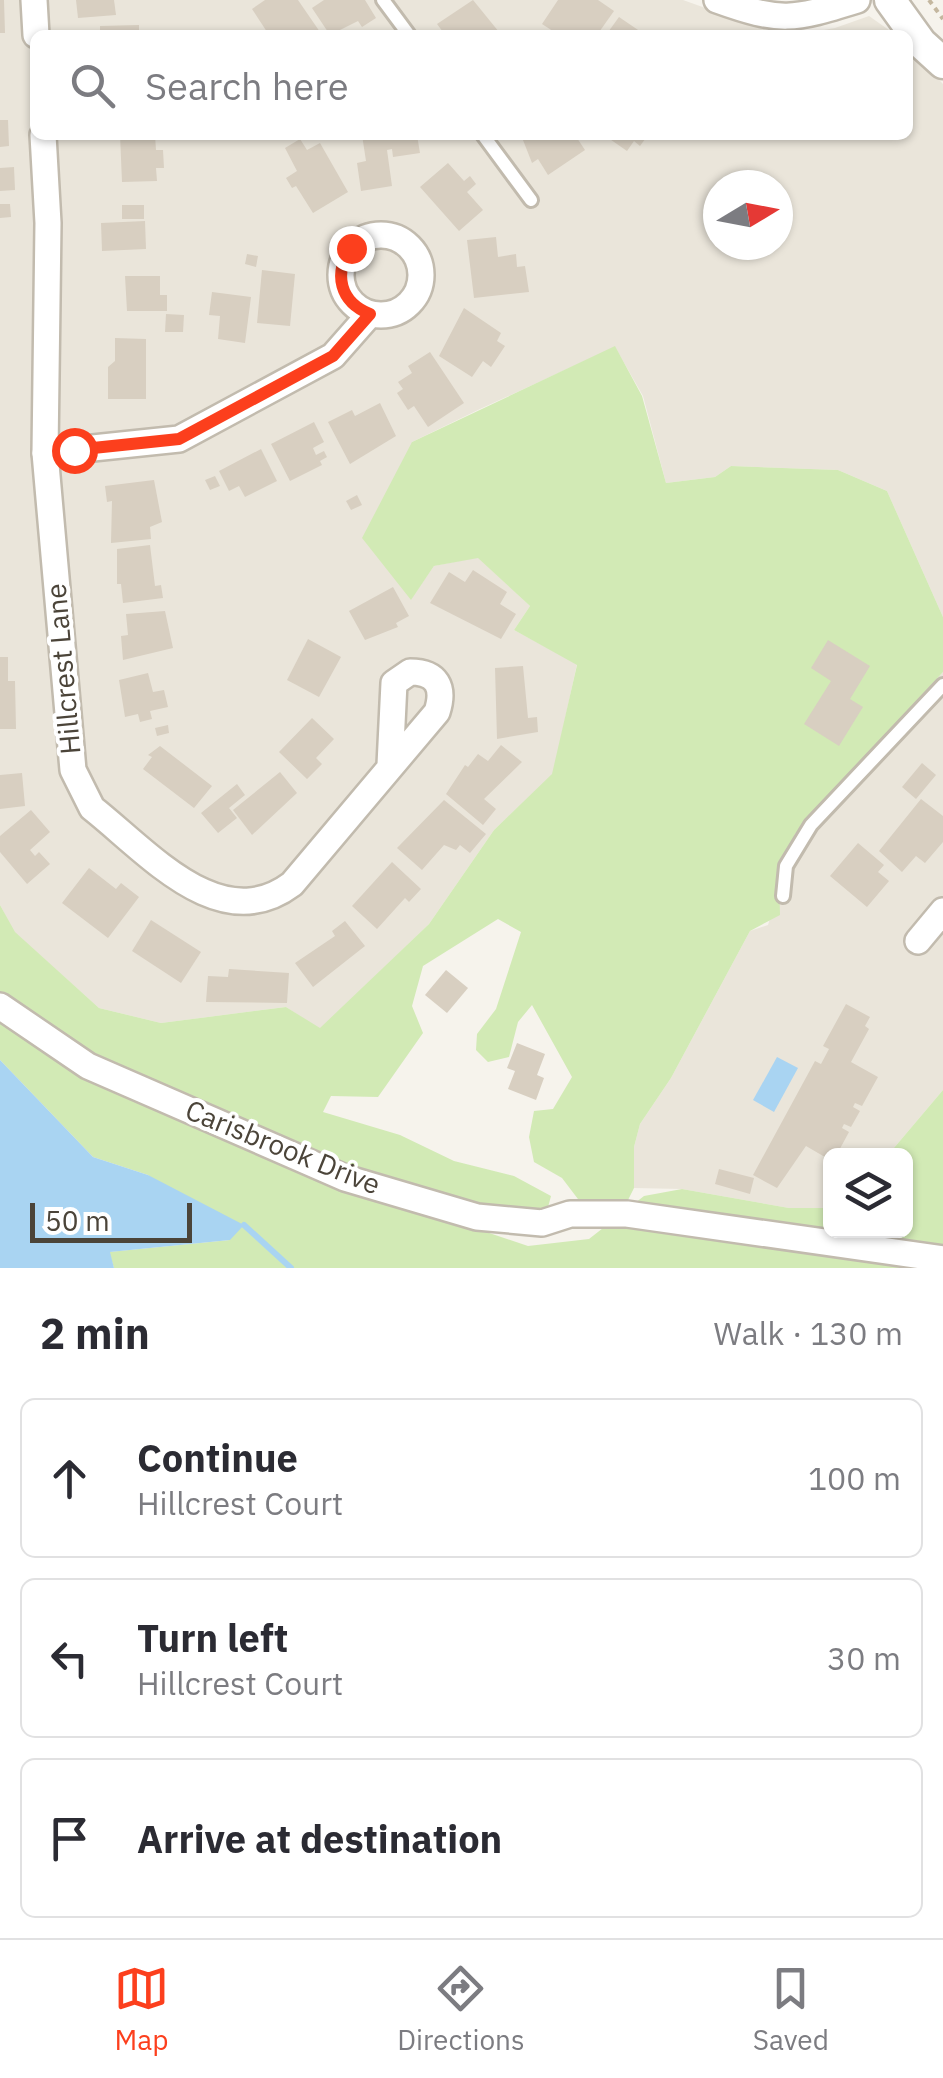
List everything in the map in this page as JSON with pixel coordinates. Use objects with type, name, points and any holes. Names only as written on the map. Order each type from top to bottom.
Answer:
[{"type":"street","points":[[34,0],[36,30]]},
{"type":"street","points":[[717,0],[764,17],[788,20],[857,0]]},
{"type":"street","points":[[890,0],[912,30]]},
{"type":"street","points":[[913,32],[943,63]]},
{"type":"street","name":"Hillcrest Lane","points":[[43,140],[48,222],[45,453],[72,770],[78,790],[92,808],[204,896],[253,904],[274,897],[292,884],[390,766]]},
{"type":"street","points":[[45,453],[179,439],[333,356],[370,314]]},
{"type":"street","points":[[918,940],[943,911]]},
{"type":"street","name":"Carisbrook Drive","points":[[0,1006],[88,1066],[345,1178],[477,1217],[542,1223],[570,1214],[627,1214],[943,1259]]},
{"type":"lane","points":[[383,0],[405,30]]},
{"type":"lane","points":[[487,140],[531,200]]},
{"type":"lane","points":[[783,896],[786,866],[811,825],[943,685]]},
{"type":"path","points":[[929,0],[943,19]]},
{"type":"shaded area","points":[[0,0],[683,0],[767,30],[30,30],[30,140],[913,140],[913,53],[943,84],[943,617],[887,491],[838,470],[731,466],[715,477],[666,483],[643,396],[615,347],[480,409],[412,442],[411,599],[434,566],[478,557],[530,606],[514,630],[577,664],[553,774],[494,830],[429,924],[320,1029],[286,1007],[161,1023],[99,1008],[14,932],[0,905]]},
{"type":"shaded area","points":[[869,16],[889,30],[824,30]]},
{"type":"shaded area","points":[[943,672],[943,1090],[894,1148],[823,1148],[823,1208],[789,1208],[682,1189],[634,1188],[634,1147],[640,1124],[671,1078],[750,931],[768,925],[795,834]]},
{"type":"green space","points":[[615,346],[642,396],[666,483],[715,477],[731,466],[838,470],[887,491],[943,617],[943,672],[795,834],[779,876],[780,915],[750,931],[671,1078],[640,1124],[634,1147],[634,1188],[627,1202],[581,1203],[562,1178],[534,1162],[529,1137],[534,1111],[553,1109],[572,1077],[532,1005],[518,1022],[509,1057],[488,1062],[476,1050],[477,1034],[496,1009],[521,932],[498,919],[423,966],[412,1006],[423,1033],[378,1097],[331,1096],[323,1112],[400,1135],[454,1161],[514,1176],[551,1196],[547,1211],[468,1204],[349,1171],[100,1063],[0,994],[0,905],[15,932],[99,1008],[161,1023],[286,1007],[320,1028],[429,924],[494,830],[552,774],[577,665],[514,630],[530,606],[478,558],[434,566],[411,600],[362,538],[412,442]]},
{"type":"green space","points":[[0,1015],[71,1066],[272,1160],[528,1246],[589,1239],[644,1196],[682,1189],[789,1208],[823,1208],[823,1238],[913,1238],[913,1148],[894,1148],[943,1090],[943,1268],[114,1268],[109,1252],[230,1240],[148,1175],[93,1157],[0,1060]]},
{"type":"water","points":[[777,1057],[798,1068],[774,1112],[753,1100]]},
{"type":"water","points":[[0,1060],[93,1157],[148,1175],[244,1225],[230,1240],[110,1252],[114,1268],[0,1268]]},
{"type":"building","points":[[0,0],[4,0],[5,33],[0,33]]},
{"type":"building","points":[[76,0],[114,0],[116,15],[78,18]]},
{"type":"building","points":[[265,0],[298,0],[319,30],[266,30],[252,9]]},
{"type":"building","points":[[324,0],[365,0],[376,18],[362,27],[358,21],[340,30],[327,30],[312,8]]},
{"type":"building","points":[[473,0],[497,30],[442,30],[437,24]]},
{"type":"building","points":[[558,0],[598,0],[614,11],[601,30],[551,30],[542,24]]},
{"type":"building","points":[[619,17],[638,30],[610,30]]},
{"type":"building","points":[[139,25],[139,30],[100,30],[100,26]]},
{"type":"building","points":[[0,120],[8,120],[9,146],[0,147]]},
{"type":"building","points":[[120,140],[155,140],[156,150],[163,150],[164,168],[156,168],[157,181],[122,182]]},
{"type":"building","points":[[298,140],[307,150],[320,143],[348,192],[313,213],[296,186],[292,188],[286,178],[297,171],[285,148]]},
{"type":"building","points":[[363,140],[418,140],[420,153],[393,157],[392,149],[387,150],[392,186],[361,191],[357,163],[366,161]]},
{"type":"building","points":[[523,140],[578,140],[585,150],[548,175],[538,159],[532,163]]},
{"type":"building","points":[[611,140],[644,140],[640,146],[634,141],[627,151]]},
{"type":"building","points":[[448,163],[464,181],[470,176],[476,184],[467,192],[483,210],[459,231],[420,187]]},
{"type":"building","points":[[14,167],[15,190],[0,191],[0,168]]},
{"type":"building","points":[[0,204],[10,204],[11,217],[0,218]]},
{"type":"building","points":[[122,205],[144,205],[144,219],[122,219]]},
{"type":"building","points":[[145,221],[146,249],[102,251],[101,223]]},
{"type":"building","points":[[496,237],[498,257],[516,254],[517,267],[525,266],[529,292],[474,298],[467,240]]},
{"type":"building","points":[[247,254],[258,256],[256,267],[245,264]]},
{"type":"building","points":[[262,270],[295,274],[290,326],[257,323]]},
{"type":"building","points":[[125,276],[160,276],[160,295],[167,295],[167,311],[127,311]]},
{"type":"building","points":[[212,292],[251,297],[245,343],[218,339],[220,316],[209,315]]},
{"type":"building","points":[[464,308],[501,333],[497,341],[505,346],[491,367],[483,361],[472,377],[439,356]]},
{"type":"building","points":[[166,314],[184,315],[183,332],[165,332]]},
{"type":"building","points":[[115,338],[146,339],[146,399],[108,399],[108,367],[115,361]]},
{"type":"building","points":[[430,352],[464,403],[428,427],[414,406],[408,410],[397,393],[403,389],[398,382],[412,373],[408,366]]},
{"type":"building","points":[[380,403],[396,436],[350,464],[328,422],[352,410],[355,416]]},
{"type":"building","points":[[314,422],[324,442],[313,448],[316,455],[324,451],[327,457],[320,461],[322,465],[290,481],[271,444]]},
{"type":"building","points":[[261,449],[277,481],[245,497],[239,486],[229,491],[219,471]]},
{"type":"building","points":[[215,476],[220,486],[210,490],[205,480]]},
{"type":"building","points":[[154,480],[162,522],[150,527],[151,539],[111,543],[112,501],[107,502],[105,486]]},
{"type":"building","points":[[357,495],[362,505],[351,510],[346,501]]},
{"type":"building","points":[[150,545],[155,586],[161,585],[163,598],[123,603],[121,584],[117,584],[117,549]]},
{"type":"building","points":[[473,570],[507,592],[500,604],[516,614],[501,639],[430,603],[449,572],[465,582]]},
{"type":"building","points":[[393,587],[409,616],[396,623],[398,627],[365,640],[349,611]]},
{"type":"building","points":[[165,611],[173,648],[123,660],[121,636],[128,635],[126,614]]},
{"type":"building","points":[[308,639],[341,657],[319,697],[287,680]]},
{"type":"building","points":[[828,640],[870,666],[850,699],[863,707],[839,746],[804,724],[831,681],[811,668]]},
{"type":"building","points":[[0,657],[8,657],[8,681],[15,681],[16,729],[0,729]]},
{"type":"building","points":[[523,666],[528,718],[537,717],[538,732],[497,739],[495,668]]},
{"type":"building","points":[[148,673],[153,692],[164,690],[168,707],[150,711],[152,719],[140,722],[138,714],[125,717],[119,680]]},
{"type":"building","points":[[312,718],[334,739],[316,758],[322,764],[307,779],[279,752]]},
{"type":"building","points":[[168,725],[169,733],[157,736],[155,728]]},
{"type":"building","points":[[501,745],[522,762],[484,799],[496,809],[483,825],[446,794],[465,765],[468,767],[478,754],[488,761]]},
{"type":"building","points":[[160,746],[212,786],[194,808],[143,769],[152,757],[148,755]]},
{"type":"building","points":[[922,763],[936,775],[916,799],[902,787]]},
{"type":"building","points":[[280,772],[297,793],[252,835],[233,810]]},
{"type":"building","points":[[22,773],[25,806],[0,809],[0,775]]},
{"type":"building","points":[[237,784],[245,795],[229,808],[237,818],[218,833],[201,813]]},
{"type":"building","points":[[921,799],[943,816],[943,842],[925,863],[916,856],[902,872],[879,851]]},
{"type":"building","points":[[444,800],[486,834],[470,853],[460,845],[456,850],[444,845],[422,870],[397,848]]},
{"type":"building","points":[[31,810],[50,832],[30,850],[35,856],[39,852],[50,864],[27,884],[0,852],[0,836]]},
{"type":"building","points":[[858,843],[884,865],[878,872],[889,881],[867,907],[830,876]]},
{"type":"building","points":[[392,862],[421,889],[409,902],[405,898],[377,929],[352,906]]},
{"type":"building","points":[[89,868],[116,889],[121,883],[139,897],[108,938],[62,903]]},
{"type":"building","points":[[151,920],[201,952],[181,983],[132,951]]},
{"type":"building","points":[[345,921],[365,946],[313,987],[295,963],[335,936],[332,931]]},
{"type":"building","points":[[229,969],[289,973],[287,1003],[206,1002],[208,976],[228,977]]},
{"type":"building","points":[[446,970],[468,988],[447,1013],[425,995]]},
{"type":"building","points":[[846,1004],[870,1017],[865,1026],[869,1029],[851,1062],[878,1077],[862,1106],[855,1103],[853,1107],[860,1111],[851,1127],[844,1124],[842,1128],[849,1132],[840,1148],[823,1148],[823,1156],[806,1146],[777,1188],[753,1175],[815,1061],[821,1064],[829,1049],[823,1046]]},
{"type":"building","points":[[517,1043],[545,1054],[537,1075],[544,1078],[536,1100],[508,1089],[515,1071],[507,1068]]},
{"type":"building","points":[[719,1169],[754,1178],[750,1194],[715,1184]]},
{"type":"waterway","points":[[244,1225],[291,1268]]},
{"type":"route","points":[[74,450],[179,439],[333,356],[352,339],[370,314],[357,309],[342,286],[340,273],[351,248]]}]
